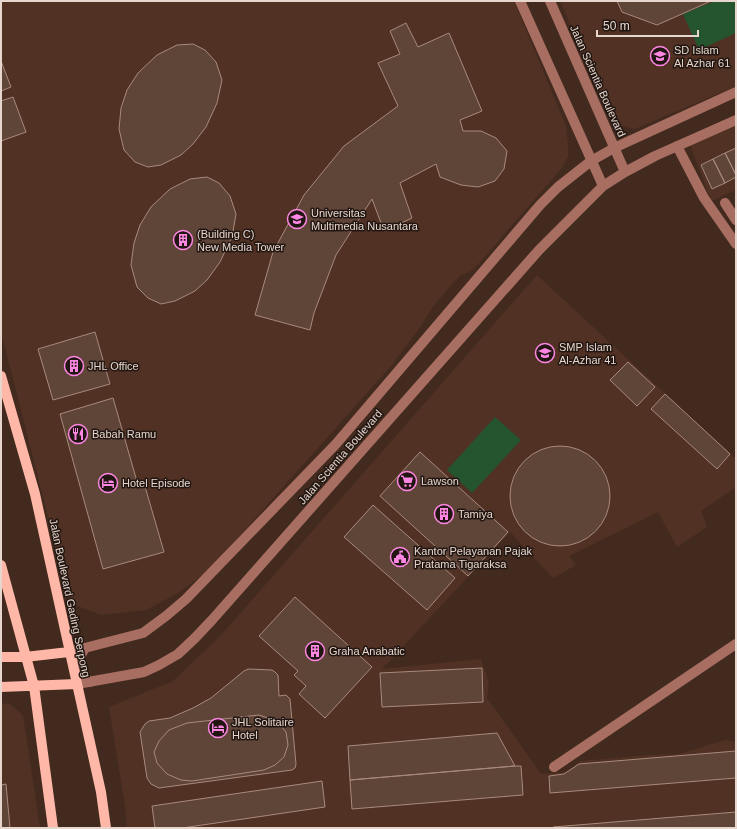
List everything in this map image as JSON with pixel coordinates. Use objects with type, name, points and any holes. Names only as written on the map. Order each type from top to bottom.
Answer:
[{"type":"main road","name":"Jalan Boulevard Gading Serpong","points":[[1,376],[35,494],[100,792],[106,828]]},
{"type":"main road","points":[[1,565],[34,686],[53,828]]},
{"type":"main road","name":"Jalan Scientia Boulevard","points":[[1,657],[25,657],[69,652]]},
{"type":"main road","name":"Jalan Scientia Boulevard","points":[[1,687],[77,684]]},
{"type":"street","points":[[520,1],[603,186]]},
{"type":"street","name":"Jalan Scientia Boulevard","points":[[550,1],[625,172]]},
{"type":"street","name":"Jalan Scientia Boulevard","points":[[69,652],[143,633],[186,599],[336,444],[540,206],[558,187],[591,161],[614,148],[736,92]]},
{"type":"street","name":"Jalan Scientia Boulevard","points":[[77,684],[144,672],[159,666],[178,654],[195,638],[422,382],[463,338],[539,250],[603,186],[655,156],[736,120]]},
{"type":"street","points":[[677,146],[704,198],[736,244]]},
{"type":"street","points":[[725,203],[736,220]]},
{"type":"street","points":[[554,767],[736,644]]},
{"type":"street","points":[[85,648],[80,656],[78,665],[83,676],[90,682]]},
{"type":"shaded area","name":"Universitas Multimedia Nusantara","points":[[1,1],[514,1],[566,126],[568,157],[561,169],[474,269],[460,276],[453,283],[432,308],[421,326],[392,365],[208,571],[178,593],[146,610],[101,615],[70,603],[1,332]]},
{"type":"shaded area","points":[[560,1],[736,1],[736,86],[635,129],[614,124]]},
{"type":"shaded area","points":[[736,125],[736,190],[711,201],[690,145]]},
{"type":"shaded area","points":[[537,275],[736,459],[736,487],[701,511],[707,527],[677,547],[658,512],[569,556],[576,565],[553,578],[510,532],[382,669],[481,659],[489,683],[487,698],[541,774],[566,772],[580,761],[679,754],[725,740],[736,742],[736,828],[127,828],[125,806],[109,707],[173,681],[222,634]]},
{"type":"shaded area","points":[[9,703],[23,715],[40,828],[1,828],[1,704]]},
{"type":"green space","points":[[715,1],[736,1],[736,33],[699,50],[683,14]]},
{"type":"green space","points":[[495,417],[521,440],[472,493],[447,470]]},
{"type":"building","points":[[617,1],[711,1],[657,25],[622,12]]},
{"type":"building","points":[[406,23],[418,47],[449,33],[482,111],[460,120],[463,131],[481,131],[496,138],[507,151],[504,169],[495,181],[478,187],[461,185],[440,177],[436,164],[400,183],[412,218],[384,231],[372,199],[336,255],[314,313],[310,330],[255,315],[273,252],[304,195],[344,146],[398,106],[378,63],[400,54],[390,31]]},
{"type":"building","points":[[193,44],[205,50],[216,62],[222,80],[217,103],[206,127],[193,144],[181,155],[161,165],[148,167],[135,162],[124,150],[119,129],[121,108],[127,90],[138,73],[157,55],[177,45]]},
{"type":"building","points":[[1,61],[11,87],[1,91]]},
{"type":"building","points":[[13,97],[26,132],[1,141],[1,101]]},
{"type":"building","points":[[736,148],[736,175],[725,153]]},
{"type":"building","points":[[725,153],[736,177],[725,183],[713,159]]},
{"type":"building","points":[[713,159],[725,183],[712,189],[701,165]]},
{"type":"building","name":"(Building C) New Media Tower","points":[[207,177],[219,183],[230,196],[236,214],[232,237],[220,262],[207,280],[195,291],[175,301],[161,304],[148,298],[137,287],[131,265],[134,243],[140,225],[151,207],[170,189],[190,179]]},
{"type":"building","name":"JHL Office","points":[[95,332],[110,384],[53,400],[38,349]]},
{"type":"building","points":[[628,362],[655,387],[637,406],[610,380]]},
{"type":"building","points":[[665,394],[730,454],[717,469],[651,409]]},
{"type":"building","name":"Hotel Episode","points":[[113,398],[138,485],[144,483],[164,552],[103,569],[60,414]]},
{"type":"building","points":[[560,446],[579,449],[596,460],[607,477],[610,496],[607,515],[596,532],[579,543],[560,546],[541,543],[524,532],[513,515],[510,496],[513,477],[524,460],[541,449]]},
{"type":"building","name":"Tamiya","points":[[420,452],[508,532],[468,576],[380,496]]},
{"type":"building","name":"Kantor Pelayanan Pajak Pratama Tigaraksa","points":[[373,505],[455,578],[427,610],[344,537]]},
{"type":"building","name":"Graha Anabatic","points":[[295,597],[372,667],[325,718],[299,694],[306,686],[294,675],[298,671],[259,636]]},
{"type":"building","points":[[482,668],[483,702],[382,707],[380,673]]},
{"type":"building","name":"JHL Solitaire Hotel","points":[[248,669],[272,670],[275,672],[278,675],[279,696],[286,695],[290,699],[296,764],[295,768],[292,770],[159,788],[151,784],[147,778],[140,732],[145,724],[149,721],[170,718],[193,708],[211,698]]},
{"type":"building","points":[[259,715],[271,719],[279,724],[286,732],[288,745],[284,757],[275,765],[264,770],[192,781],[181,780],[167,774],[157,763],[154,752],[159,741],[169,730],[187,723]]},
{"type":"building","points":[[497,733],[515,766],[350,780],[348,746]]},
{"type":"building","points":[[736,751],[736,778],[550,793],[549,776],[564,774],[579,764]]},
{"type":"building","points":[[521,766],[523,795],[352,809],[350,780]]},
{"type":"building","points":[[322,781],[325,807],[182,828],[155,828],[152,806]]},
{"type":"building","points":[[6,784],[10,828],[1,828],[1,785]]},
{"type":"building","points":[[736,812],[736,828],[553,828],[553,827]]},
{"type":"place","name":"SD Islam Al Azhar 61","points":[[660,56]]},
{"type":"place","name":"Universitas Multimedia Nusantara","points":[[297,219]]},
{"type":"place","name":"(Building C) New Media Tower","points":[[183,240]]},
{"type":"place","name":"SMP Islam Al-Azhar 41","points":[[545,353]]},
{"type":"place","name":"JHL Office","points":[[74,366]]},
{"type":"place","name":"Babah Ramu","points":[[78,434]]},
{"type":"place","name":"Lawson","points":[[407,481]]},
{"type":"place","name":"Hotel Episode","points":[[108,483]]},
{"type":"place","name":"Tamiya","points":[[444,514]]},
{"type":"place","name":"Kantor Pelayanan Pajak Pratama Tigaraksa","points":[[400,557]]},
{"type":"place","name":"Graha Anabatic","points":[[315,651]]},
{"type":"place","name":"JHL Solitaire Hotel","points":[[218,728]]}]
